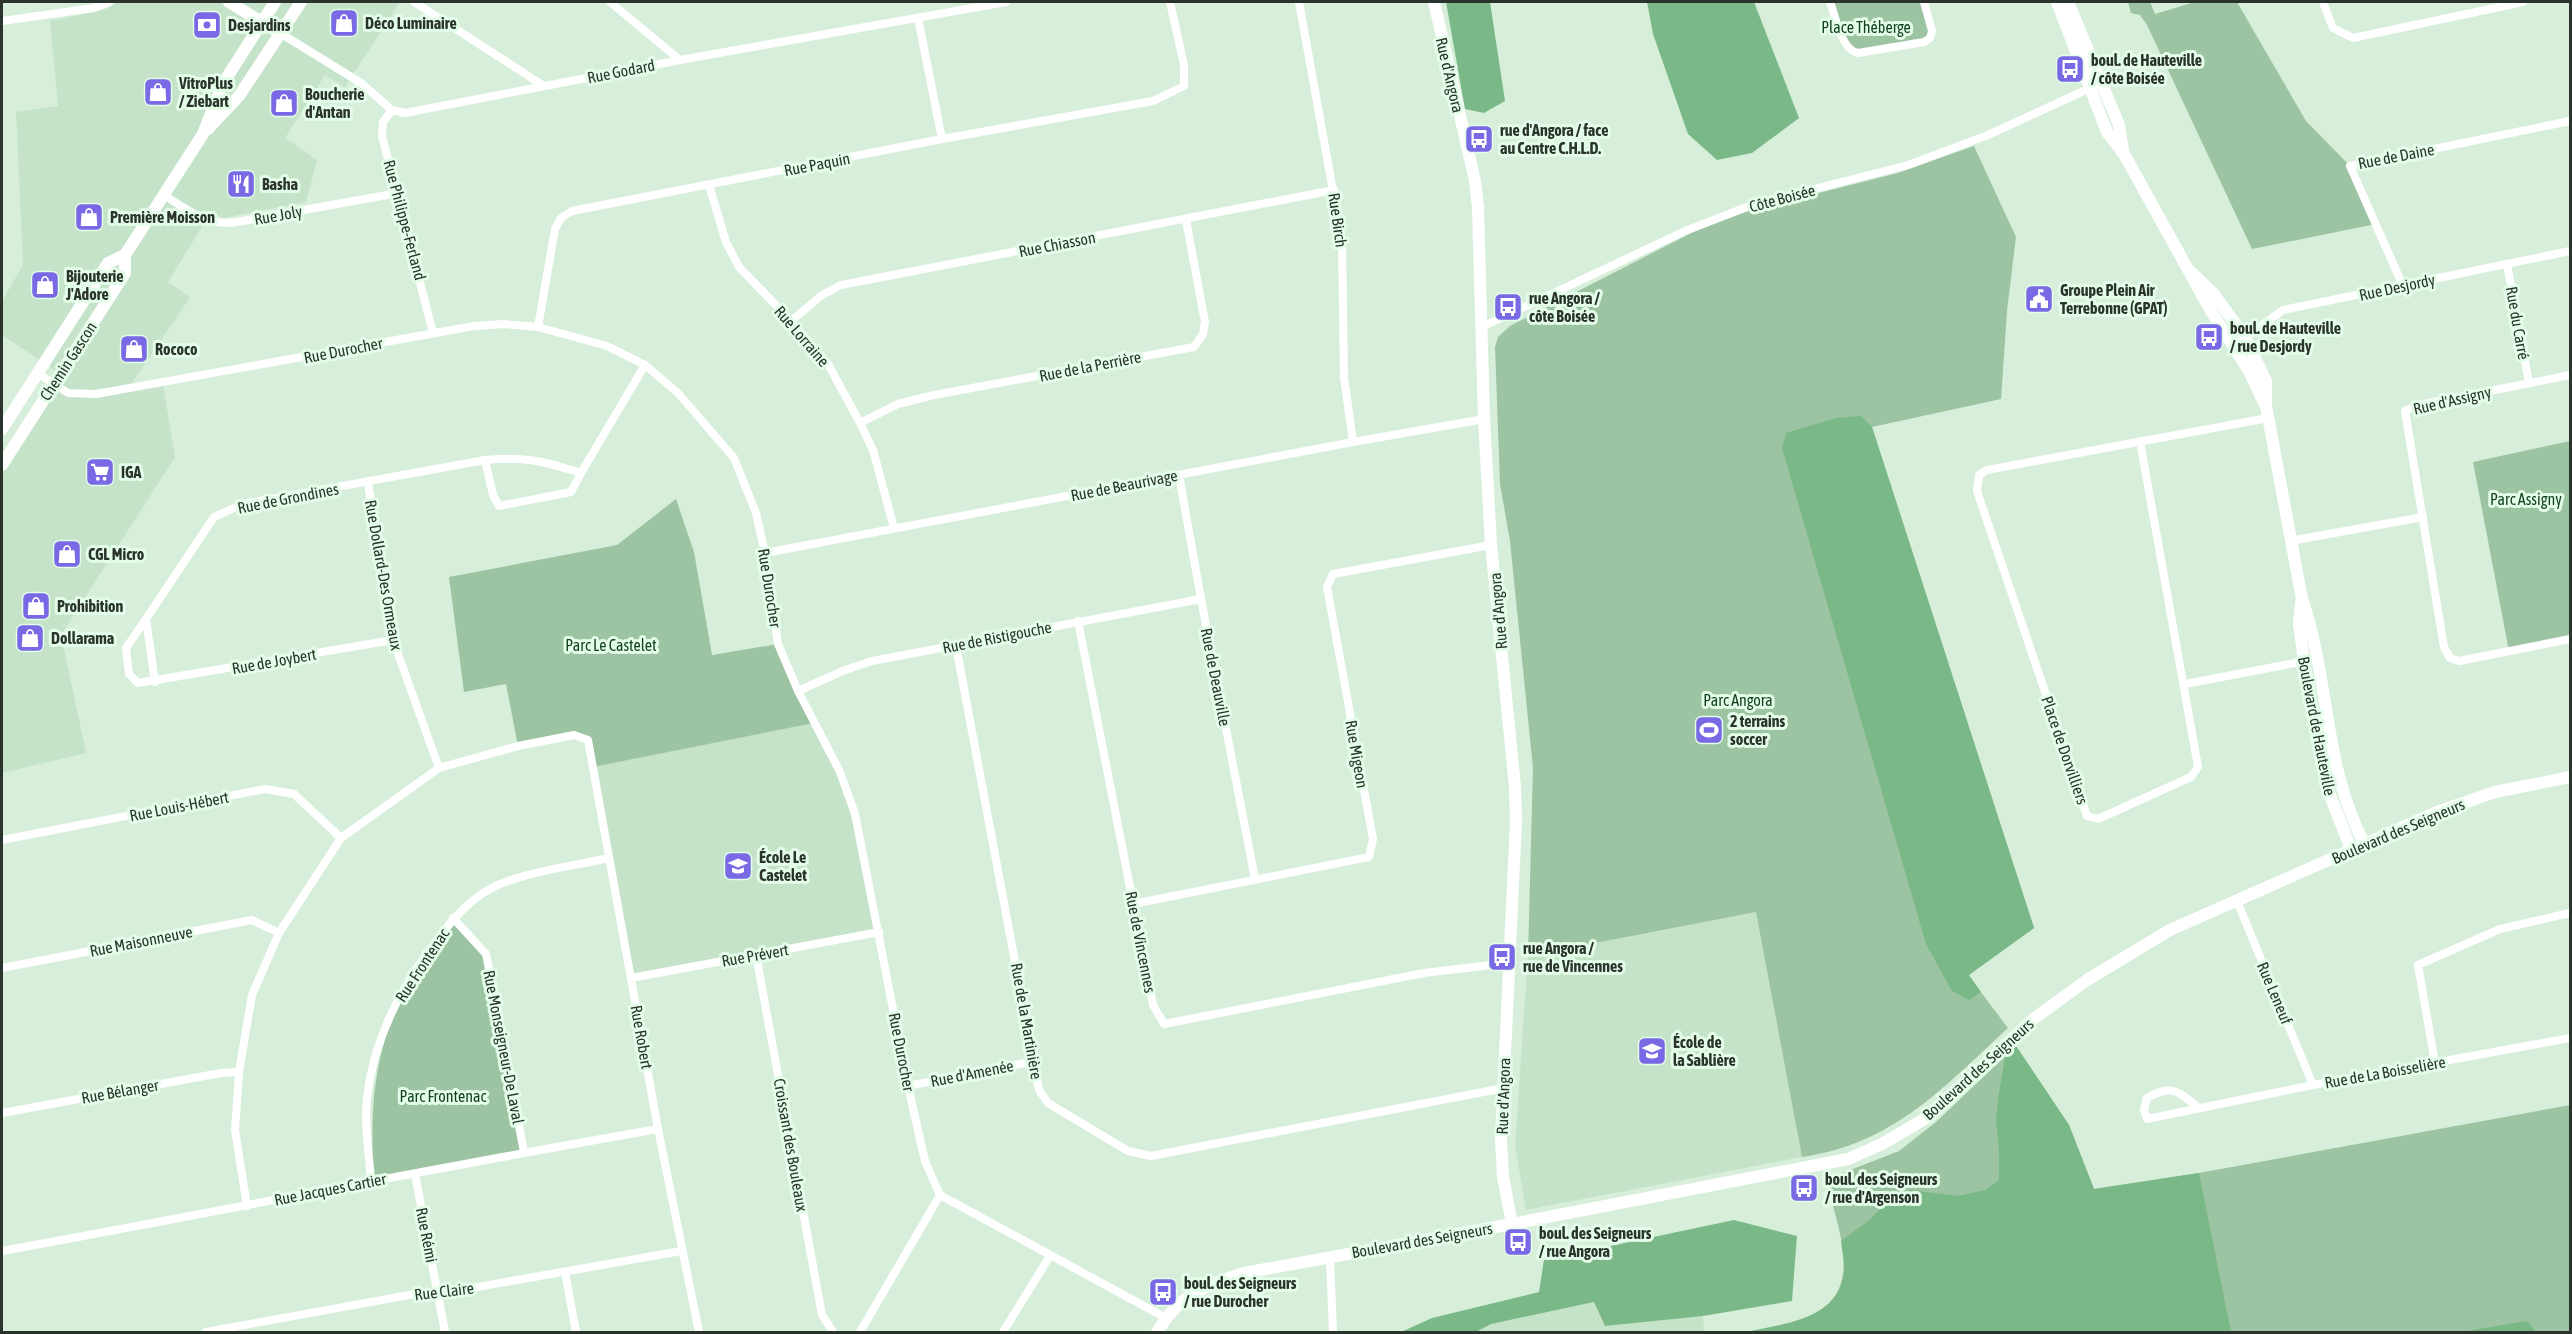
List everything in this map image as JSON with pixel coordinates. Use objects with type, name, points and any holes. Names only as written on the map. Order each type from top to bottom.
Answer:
[{"type":"street","points":[[2,21],[94,8],[109,2]]},
{"type":"street","points":[[229,2],[361,83],[392,110]]},
{"type":"street","name":"Chemin Gascon","points":[[203,134],[222,85],[275,2]]},
{"type":"street","name":"Chemin Gascon","points":[[2,429],[108,263],[125,255],[203,134],[239,96],[301,2]]},
{"type":"street","points":[[414,2],[544,86]]},
{"type":"street","points":[[610,2],[680,60]]},
{"type":"street","name":"Rue Godard","points":[[392,110],[405,113],[680,60],[1006,2]]},
{"type":"street","name":"Rue Paquin","points":[[538,327],[555,229],[561,218],[572,210],[1153,101],[1184,86],[1184,65],[1170,2]]},
{"type":"street","name":"Rue Birch","points":[[1299,2],[1342,241],[1344,377],[1353,442]]},
{"type":"street","name":"Rue d'Angora","points":[[1434,2],[1478,207],[1484,419],[1491,545],[1515,798],[1502,1158],[1512,1224]]},
{"type":"street","points":[[1830,2],[1846,46],[1851,52],[1858,53],[1924,42],[1930,38],[1932,31],[1924,2]]},
{"type":"street","name":"Boulevard de Hauteville","points":[[2057,2],[2107,132],[2124,154],[2169,238],[2234,346],[2267,412]]},
{"type":"street","name":"Boulevard de Hauteville","points":[[2068,2],[2119,125],[2124,154]]},
{"type":"street","points":[[2323,2],[2333,28],[2353,39],[2523,2]]},
{"type":"street","points":[[918,18],[942,139]]},
{"type":"street","name":"Côte Boisée","points":[[1482,327],[1685,231],[1752,205],[1908,165],[1982,138],[2101,83]]},
{"type":"street","name":"Rue Philippe-Ferland","points":[[392,110],[383,122],[382,135],[434,333]]},
{"type":"street","name":"Rue de Daine","points":[[2403,286],[2350,166],[2571,121]]},
{"type":"street","name":"Rue Lorraine","points":[[709,185],[726,242],[740,267],[828,364],[860,423],[873,450],[894,528]]},
{"type":"street","name":"Rue Chiasson","points":[[791,321],[822,295],[841,285],[1334,190]]},
{"type":"street","name":"Rue Joly","points":[[164,195],[197,216],[213,223],[226,224],[398,193]]},
{"type":"street","name":"Rue de la Perrière","points":[[860,423],[898,404],[934,395],[1194,347],[1203,334],[1205,322],[1186,220]]},
{"type":"street","name":"Rue Desjordy","points":[[2234,346],[2283,310],[2571,251]]},
{"type":"street","name":"Chemin Gascon","points":[[2,465],[125,273],[125,255]]},
{"type":"street","name":"Rue du Carré","points":[[2507,264],[2529,383]]},
{"type":"street","name":"Boulevard de Hauteville","points":[[2191,272],[2213,293],[2245,337],[2266,381],[2267,412],[2302,599],[2299,624],[2310,660],[2342,795],[2364,843]]},
{"type":"street","name":"Rue Durocher","points":[[37,374],[53,385],[73,394],[96,394],[474,326],[503,324],[538,327],[607,346],[645,365],[678,393],[734,458],[756,513],[765,553],[778,644],[798,691],[840,772],[855,814],[908,1086],[925,1161],[940,1195]]},
{"type":"street","points":[[485,460],[493,495],[499,506],[571,492],[645,365]]},
{"type":"street","name":"Rue d'Assigny","points":[[2571,375],[2414,406],[2405,411],[2444,647],[2450,658],[2459,661],[2571,639]]},
{"type":"street","name":"Place de Dorvilliers","points":[[2140,441],[2198,767],[2191,777],[2098,819],[2087,816],[1977,491],[1979,475],[1987,470],[2140,441],[2267,412]]},
{"type":"street","name":"Rue de Beaurivage","points":[[765,553],[1484,419]]},
{"type":"street","name":"Rue de Grondines","points":[[155,682],[138,683],[129,674],[126,648],[214,517],[243,504],[485,460],[515,457],[548,462],[581,473]]},
{"type":"street","name":"Rue de Deauville","points":[[1179,475],[1255,879]]},
{"type":"street","name":"Rue Dollard-Des Ormeaux","points":[[368,483],[393,640],[439,768]]},
{"type":"street","points":[[2290,542],[2423,517]]},
{"type":"street","name":"Rue Migeon","points":[[1133,904],[1369,857],[1373,839],[1327,587],[1333,574],[1491,545]]},
{"type":"street","name":"Rue de Ristigouche","points":[[798,691],[845,670],[872,661],[1201,599]]},
{"type":"street","points":[[146,619],[155,682]]},
{"type":"street","name":"Rue de Vincennes","points":[[1078,621],[1153,1005],[1164,1024],[1424,973],[1508,963]]},
{"type":"street","name":"Rue de Joybert","points":[[155,682],[393,640]]},
{"type":"street","name":"Rue de la Martinière","points":[[956,646],[1040,1090],[1048,1103],[1128,1151],[1151,1156],[1504,1088]]},
{"type":"street","points":[[2185,684],[2310,660]]},
{"type":"street","name":"Boulevard de Hauteville","points":[[2310,660],[2329,793],[2351,849]]},
{"type":"street","name":"Rue Robert","points":[[439,768],[518,746],[574,735],[588,740],[658,1129],[699,1332]]},
{"type":"street","points":[[247,1206],[235,1130],[239,1072],[252,995],[279,933],[341,837],[439,768]]},
{"type":"street","name":"Boulevard des Seigneurs","points":[[1157,1332],[1183,1299],[1206,1285],[1244,1273],[1848,1159],[1882,1144],[1930,1114],[2032,1020],[2087,980],[2170,930],[2437,812],[2495,792],[2571,777]]},
{"type":"street","name":"Rue Louis-Hébert","points":[[2,840],[266,789],[294,794],[341,837]]},
{"type":"street","name":"Rue Frontenac","points":[[371,1180],[367,1099],[373,1064],[384,1025],[412,974],[453,918],[470,901],[506,881],[609,858]]},
{"type":"street","name":"Rue Leneuf","points":[[2237,901],[2313,1085]]},
{"type":"street","points":[[2435,1063],[2418,966],[2500,929],[2571,913]]},
{"type":"street","name":"Rue Monseigneur-De Laval","points":[[453,918],[486,954],[524,1152]]},
{"type":"street","name":"Rue Maisonneuve","points":[[2,968],[252,920],[279,933]]},
{"type":"street","name":"Rue Prévert","points":[[631,978],[879,932]]},
{"type":"street","name":"Croissant des Bouleaux","points":[[756,955],[822,1316],[833,1332]]},
{"type":"street","name":"Rue de La Boisselière","points":[[2199,1108],[2182,1094],[2172,1090],[2162,1090],[2147,1098],[2144,1110],[2147,1119],[2313,1085],[2571,1038]]},
{"type":"street","name":"Rue d'Amenée","points":[[908,1086],[1035,1061]]},
{"type":"street","name":"Rue Bélanger","points":[[2,1113],[221,1073],[239,1072]]},
{"type":"street","name":"Rue Jacques Cartier","points":[[2,1251],[247,1206],[371,1180],[658,1129]]},
{"type":"street","name":"Rue Rémi","points":[[415,1174],[445,1332]]},
{"type":"street","points":[[860,1332],[940,1195],[1166,1318]]},
{"type":"street","name":"Rue Claire","points":[[206,1332],[420,1293],[438,1294],[681,1251]]},
{"type":"street","points":[[1003,1332],[1050,1256]]},
{"type":"street","points":[[1330,1257],[1333,1332]]},
{"type":"street","points":[[565,1272],[576,1332]]},
{"type":"shaded area","points":[[115,2],[400,2],[345,87],[325,75],[285,138],[317,160],[306,202],[223,218],[211,212],[168,282],[190,297],[132,383],[162,379],[175,457],[61,635],[86,753],[2,773],[2,469],[62,375],[2,335],[2,301],[23,265],[16,112],[58,106],[50,21],[104,10],[114,5]]},
{"type":"shaded area","name":"École Le Castelet","points":[[814,723],[855,814],[879,932],[631,978],[593,767]]},
{"type":"shaded area","name":"École de la Sablière","points":[[1756,912],[1802,1157],[1526,1210],[1515,1145],[1528,956]]},
{"type":"shaded area","points":[[1594,1302],[1605,1326],[1703,1316],[1704,1332],[1476,1332],[1491,1324]]},
{"type":"green space","points":[[1446,2],[1490,2],[1505,101],[1484,113],[1465,109]]},
{"type":"green space","points":[[1647,2],[1754,2],[1799,118],[1752,153],[1717,160],[1688,134],[1653,34]]},
{"type":"green space","name":"Place Théberge","points":[[1830,2],[1924,2],[1930,38],[1852,52]]},
{"type":"green space","points":[[2128,2],[2150,2],[2155,14],[2195,2],[2237,2],[2306,121],[2350,166],[2376,224],[2252,249],[2147,25],[2140,15],[2131,13]]},
{"type":"green space","name":"Parc Angora","points":[[1974,146],[2016,237],[2007,311],[2001,399],[1872,427],[2034,928],[1968,975],[2008,1028],[1938,1092],[1890,1126],[1863,1140],[1834,1150],[1802,1157],[1756,912],[1528,956],[1533,768],[1510,541],[1500,484],[1495,347],[1498,337],[1510,326],[1699,229],[1751,210],[1898,173]]},
{"type":"green space","points":[[1861,416],[1872,427],[2034,928],[1969,975],[1981,992],[1969,1000],[1952,991],[1926,944],[1782,448],[1786,433],[1836,418]]},
{"type":"green space","name":"Parc Assigny","points":[[2570,441],[2570,639],[2509,651],[2473,462]]},
{"type":"green space","name":"Parc Le Castelet","points":[[676,499],[694,552],[712,655],[778,644],[814,723],[593,767],[588,740],[574,735],[518,746],[506,684],[464,692],[449,577],[617,545]]},
{"type":"green space","name":"Parc Frontenac","points":[[453,923],[486,954],[524,1152],[371,1180],[374,1097],[387,1033],[399,1002],[414,974]]},
{"type":"green space","points":[[2016,1046],[2069,1125],[2094,1189],[2199,1173],[2570,1105],[2570,1332],[1747,1332],[1788,1325],[1811,1317],[1827,1306],[1838,1292],[1843,1276],[1843,1259],[1828,1187],[1835,1176],[1899,1151],[1936,1122]]},
{"type":"green space","points":[[2016,1046],[2069,1125],[2094,1189],[2199,1173],[2231,1332],[1747,1332],[1807,1317],[1831,1301],[1839,1289],[1844,1273],[1841,1241],[1867,1222],[1893,1197],[1910,1190],[1958,1196],[1985,1190],[1999,1180],[1996,1119],[1999,1093],[2005,1057]]},
{"type":"green space","points":[[1734,1220],[1797,1236],[1792,1301],[1703,1316],[1605,1326],[1594,1302],[1491,1324],[1476,1332],[1401,1332],[1432,1318],[1539,1292],[1544,1260]]},
{"type":"green space","points":[[2527,1321],[2536,1332],[2461,1332]]},
{"type":"place","name":"Déco Luminaire","points":[[344,23]]},
{"type":"place","name":"Desjardins","points":[[207,25]]},
{"type":"place","name":"boul. de Hauteville / côte Boisée","points":[[2070,69]]},
{"type":"place","name":"VitroPlus / Ziebart","points":[[158,92]]},
{"type":"place","name":"Boucherie d'Antan","points":[[284,103]]},
{"type":"place","name":"rue d'Angora / face au Centre C.H.L.D.","points":[[1479,139]]},
{"type":"place","name":"Basha","points":[[241,184]]},
{"type":"place","name":"Première Moisson","points":[[89,217]]},
{"type":"place","name":"Bijouterie J'Adore","points":[[45,285]]},
{"type":"place","name":"Groupe Plein Air Terrebonne (GPAT)","points":[[2039,299]]},
{"type":"place","name":"rue Angora / côte Boisée","points":[[1508,307]]},
{"type":"place","name":"boul. de Hauteville / rue Desjordy","points":[[2209,337]]},
{"type":"place","name":"Rococo","points":[[134,349]]},
{"type":"place","name":"IGA","points":[[100,472]]},
{"type":"place","name":"CGL Micro","points":[[67,554]]},
{"type":"place","name":"Prohibition","points":[[36,606]]},
{"type":"place","name":"Dollarama","points":[[30,638]]},
{"type":"place","name":"2 terrains soccer","points":[[1709,730]]},
{"type":"place","name":"École Le Castelet","points":[[738,866]]},
{"type":"place","name":"rue Angora / rue de Vincennes","points":[[1502,957]]},
{"type":"place","name":"École de la Sablière","points":[[1652,1051]]},
{"type":"place","name":"boul. des Seigneurs / rue d'Argenson","points":[[1804,1188]]},
{"type":"place","name":"boul. des Seigneurs / rue Angora","points":[[1518,1242]]},
{"type":"place","name":"boul. des Seigneurs / rue Durocher","points":[[1163,1292]]}]
